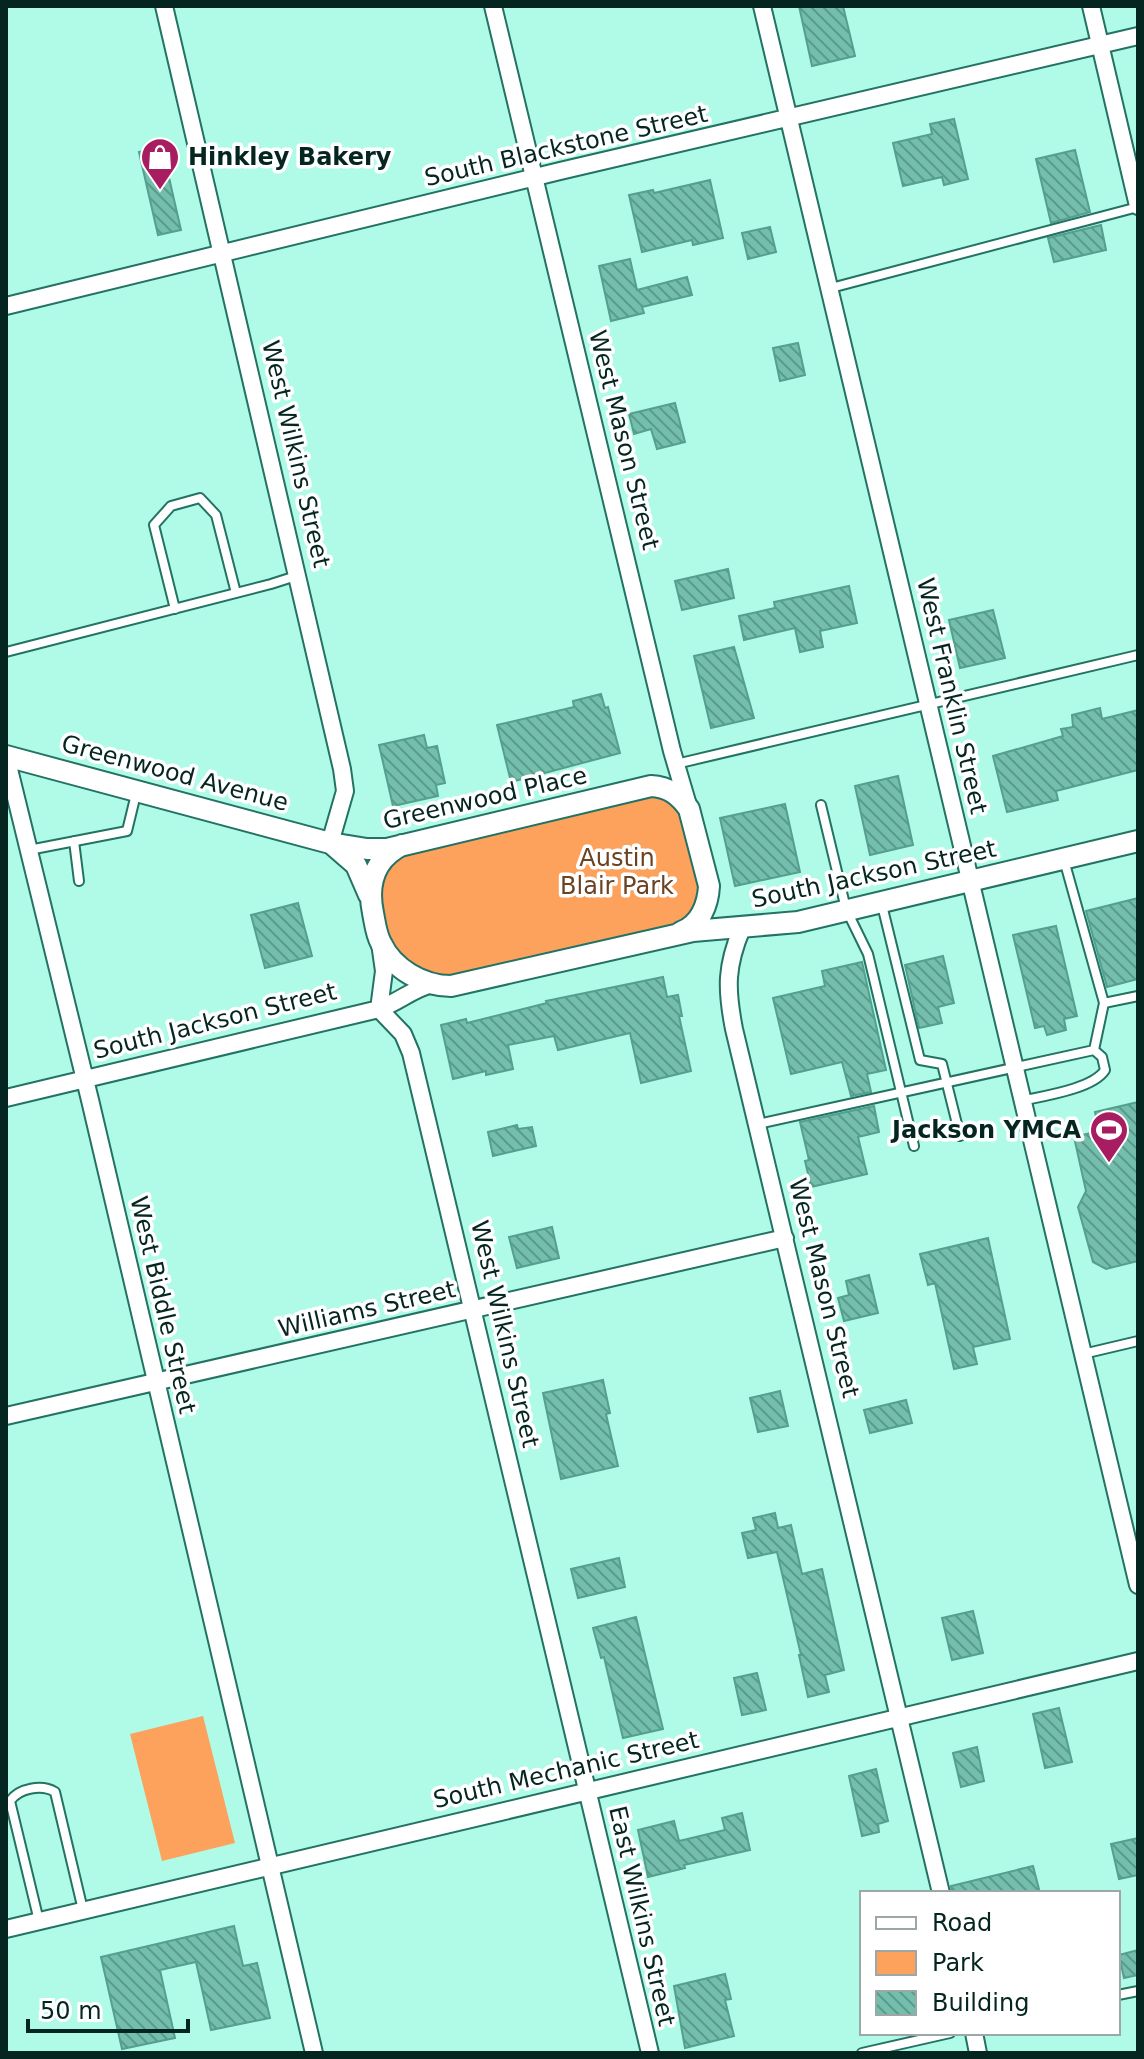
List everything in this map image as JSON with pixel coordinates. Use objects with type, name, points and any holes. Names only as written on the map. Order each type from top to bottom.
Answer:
[{"type":"street","name":"West Wilkins Street","points":[[164,6],[344,782],[344,798],[330,843]]},
{"type":"street","name":"West Mason Street","points":[[493,6],[674,757],[713,900],[722,914],[742,928],[730,959],[728,994],[941,1891]]},
{"type":"street","name":"West Franklin Street","points":[[762,6],[1138,1585]]},
{"type":"street","points":[[1091,6],[1138,206]]},
{"type":"street","name":"South Blackstone Street","points":[[6,306],[222,252],[1138,36]]},
{"type":"street","name":"Greenwood Avenue","points":[[6,757],[330,843]]},
{"type":"street","name":"West Biddle Street","points":[[6,757],[85,1079],[314,2053]]},
{"type":"street","points":[[651,786],[674,757]]},
{"type":"street","points":[[651,786],[668,789],[689,809]]},
{"type":"street","name":"Greenwood Place","points":[[330,843],[377,850],[651,786]]},
{"type":"street","name":"South Jackson Street","points":[[6,1098],[379,1009],[412,990],[432,984],[463,985],[676,934],[783,924],[1138,841]]},
{"type":"street","points":[[330,843],[356,865],[370,900],[384,971],[379,1009]]},
{"type":"street","points":[[370,900],[372,880],[380,862],[402,845]]},
{"type":"street","points":[[676,934],[690,929],[702,914],[709,886]]},
{"type":"street","points":[[379,940],[404,970],[432,984]]},
{"type":"street","name":"West Wilkins Street","points":[[379,1009],[403,1034],[411,1053],[587,1790]]},
{"type":"street","name":"Williams Street","points":[[6,1416],[785,1238]]},
{"type":"street","name":"South Mechanic Street","points":[[6,1929],[1138,1661]]},
{"type":"street","name":"East Wilkins Street","points":[[587,1790],[650,2053]]},
{"type":"lane","points":[[831,288],[1138,206]]},
{"type":"lane","points":[[175,609],[154,525],[171,506],[200,498],[216,515],[236,593]]},
{"type":"lane","points":[[6,652],[297,575]]},
{"type":"lane","points":[[674,757],[929,705],[1138,655]]},
{"type":"lane","points":[[28,850],[127,831],[137,790]]},
{"type":"lane","points":[[821,805],[846,909],[868,954],[914,1146]]},
{"type":"lane","points":[[74,841],[79,881]]},
{"type":"lane","points":[[1064,859],[1104,1003],[1094,1050]]},
{"type":"lane","points":[[881,901],[920,1060],[942,1064],[960,1136]]},
{"type":"lane","points":[[1104,1003],[1138,996]]},
{"type":"lane","points":[[758,1124],[1094,1050]]},
{"type":"lane","points":[[1021,1101],[1089,1084],[1101,1077],[1105,1070],[1102,1057],[1094,1050]]},
{"type":"lane","points":[[1082,1354],[1137,1344]]},
{"type":"lane","points":[[39,1921],[10,1801],[14,1795],[41,1787],[55,1792],[83,1910]]},
{"type":"lane","points":[[862,2053],[941,2035]]},
{"type":"green space","name":"Austin Blair Park","points":[[651,786],[675,793],[709,886],[696,923],[463,985],[404,970],[370,900],[380,862]]},
{"type":"green space","points":[[203,1716],[235,1843],[162,1861],[130,1734]]},
{"type":"building","points":[[799,6],[843,6],[855,56],[812,66]]},
{"type":"building","points":[[954,119],[968,179],[944,185],[942,177],[903,186],[893,143],[932,134],[930,124]]},
{"type":"building","name":"Hinkley Bakery","points":[[162,147],[181,230],[158,235],[139,152]]},
{"type":"building","points":[[1075,150],[1090,212],[1051,223],[1036,159]]},
{"type":"building","points":[[710,180],[723,238],[693,245],[692,240],[642,252],[629,195],[653,190],[654,193]]},
{"type":"building","points":[[1101,225],[1106,250],[1054,262],[1048,238]]},
{"type":"building","points":[[770,227],[776,252],[748,259],[742,233]]},
{"type":"building","points":[[630,259],[637,290],[687,277],[692,295],[642,307],[644,313],[611,321],[599,266]]},
{"type":"building","points":[[798,343],[805,375],[780,381],[773,348]]},
{"type":"building","points":[[675,403],[685,442],[657,449],[651,429],[634,434],[629,414]]},
{"type":"building","points":[[728,569],[734,598],[682,610],[675,581]]},
{"type":"building","points":[[849,586],[857,623],[820,631],[823,647],[800,652],[795,628],[744,640],[739,616],[775,608],[774,602]]},
{"type":"building","points":[[993,610],[1005,658],[960,668],[949,620]]},
{"type":"building","points":[[734,647],[754,718],[711,728],[694,656]]},
{"type":"building","points":[[601,694],[605,708],[608,707],[620,753],[511,782],[497,725],[574,707],[573,701]]},
{"type":"building","points":[[1100,708],[1102,719],[1138,710],[1138,770],[1056,791],[1058,800],[1007,812],[993,756],[1063,736],[1061,729],[1073,727],[1072,715]]},
{"type":"building","points":[[424,735],[427,748],[437,746],[445,783],[436,785],[438,796],[393,806],[379,745]]},
{"type":"building","points":[[898,776],[913,845],[870,855],[855,786]]},
{"type":"building","points":[[785,804],[800,872],[735,886],[720,818]]},
{"type":"building","points":[[1138,898],[1138,979],[1107,987],[1086,911]]},
{"type":"building","points":[[298,903],[312,956],[265,968],[251,915]]},
{"type":"building","points":[[1056,926],[1077,1016],[1064,1019],[1066,1030],[1047,1035],[1044,1026],[1035,1028],[1013,935]]},
{"type":"building","points":[[943,956],[954,1003],[938,1007],[942,1023],[919,1028],[905,965]]},
{"type":"building","points":[[862,962],[886,1070],[867,1074],[871,1092],[851,1096],[842,1062],[791,1074],[773,998],[825,986],[822,971]]},
{"type":"building","points":[[663,977],[667,997],[678,995],[682,1016],[679,1016],[691,1071],[641,1083],[630,1033],[558,1050],[554,1036],[508,1045],[513,1069],[486,1075],[486,1071],[453,1079],[441,1025],[466,1019],[467,1023],[546,1001]]},
{"type":"building","name":"Jackson YMCA","points":[[1138,1102],[1138,1261],[1106,1269],[1093,1262],[1078,1207],[1086,1191],[1074,1137],[1099,1131],[1095,1112]]},
{"type":"building","points":[[874,1106],[879,1132],[858,1137],[867,1174],[811,1187],[805,1161],[809,1160],[800,1122]]},
{"type":"building","points":[[517,1125],[518,1129],[532,1127],[536,1146],[493,1156],[488,1132]]},
{"type":"building","points":[[552,1227],[559,1258],[517,1268],[509,1237]]},
{"type":"building","points":[[988,1238],[1010,1339],[973,1347],[977,1364],[954,1369],[935,1283],[928,1285],[920,1254]]},
{"type":"building","points":[[869,1275],[878,1313],[844,1321],[838,1298],[849,1295],[846,1281]]},
{"type":"building","points":[[603,1380],[610,1413],[606,1414],[618,1466],[561,1479],[543,1393]]},
{"type":"building","points":[[780,1391],[788,1426],[758,1432],[750,1398]]},
{"type":"building","points":[[906,1400],[912,1423],[870,1433],[864,1410]]},
{"type":"building","points":[[775,1513],[778,1528],[791,1525],[802,1574],[822,1569],[844,1670],[825,1675],[829,1692],[808,1697],[777,1552],[748,1558],[742,1533],[756,1530],[753,1518]]},
{"type":"building","points":[[619,1558],[625,1587],[578,1598],[571,1569]]},
{"type":"building","points":[[973,1611],[983,1653],[952,1660],[942,1618]]},
{"type":"building","points":[[636,1617],[663,1729],[623,1738],[604,1657],[601,1658],[593,1628]]},
{"type":"building","points":[[757,1673],[766,1710],[742,1715],[734,1678]]},
{"type":"building","points":[[1059,1708],[1072,1762],[1045,1768],[1033,1714]]},
{"type":"building","points":[[977,1747],[984,1781],[961,1787],[953,1753]]},
{"type":"building","points":[[876,1769],[888,1821],[878,1824],[879,1832],[862,1836],[849,1776]]},
{"type":"building","points":[[742,1813],[750,1850],[648,1877],[638,1830],[674,1821],[679,1841],[725,1830],[722,1818]]},
{"type":"building","points":[[1138,1838],[1138,1875],[1119,1879],[1111,1844]]},
{"type":"building","points":[[1033,1866],[1039,1891],[952,1891],[951,1886]]},
{"type":"building","points":[[234,1926],[243,1966],[257,1963],[270,2018],[211,2030],[196,1962],[160,1970],[175,2038],[122,2049],[101,1957]]},
{"type":"building","points":[[1138,1950],[1138,1975],[1124,1978],[1120,1955]]},
{"type":"building","points":[[725,1974],[731,1999],[725,2000],[734,2036],[685,2048],[674,1986]]},
{"type":"place","name":"Hinkley Bakery","points":[[160,191]]},
{"type":"place","name":"Jackson YMCA","points":[[1109,1164]]}]
